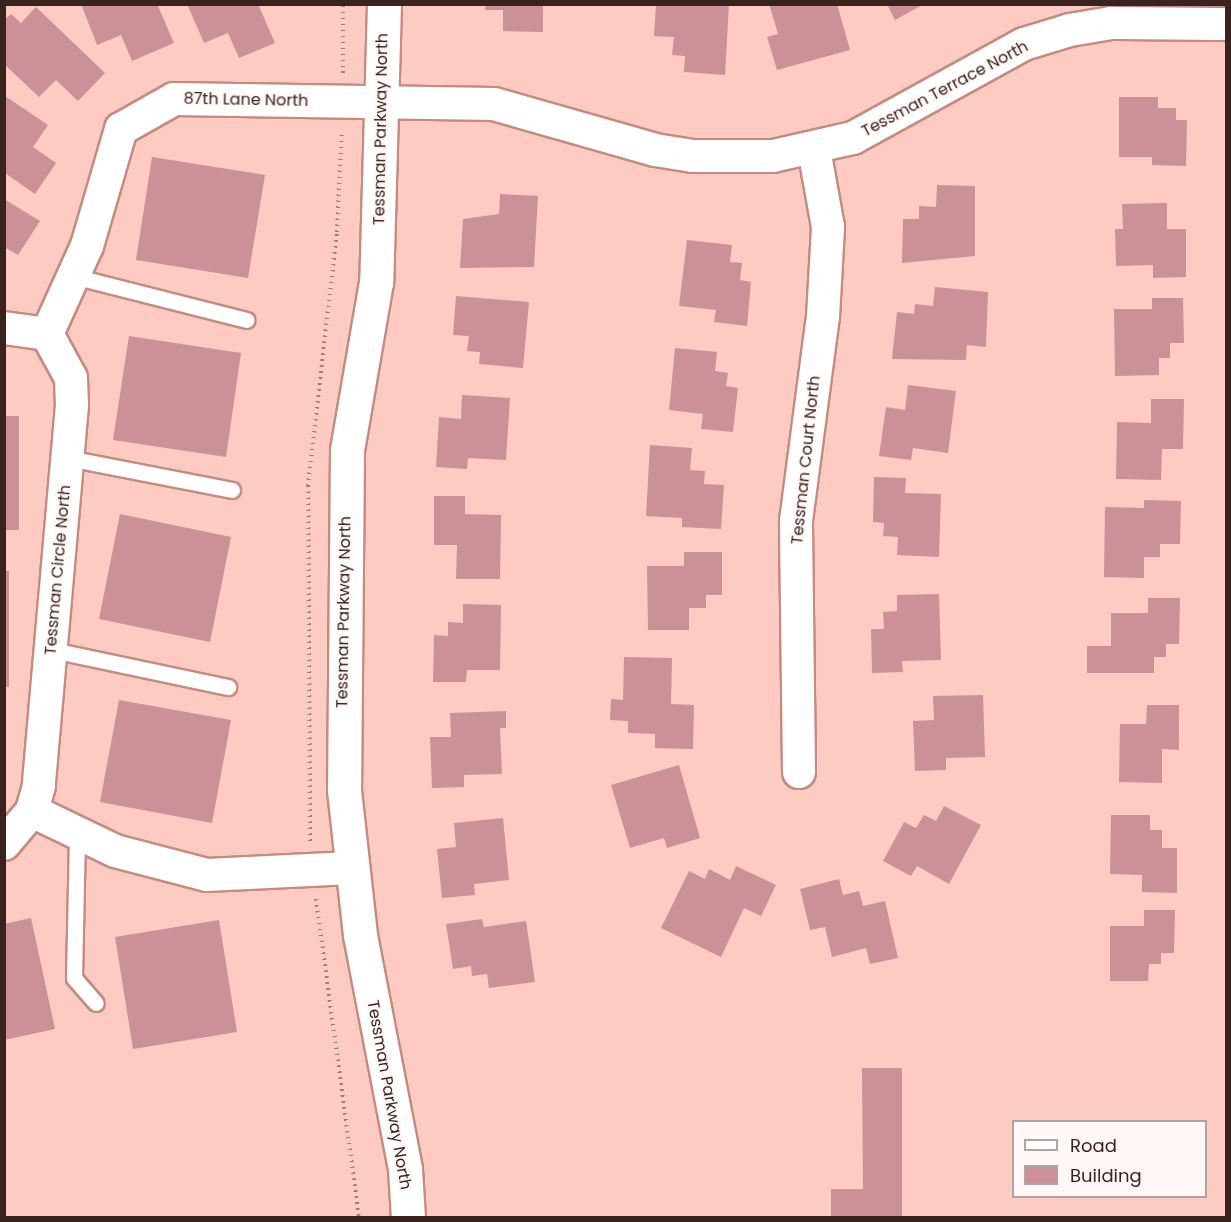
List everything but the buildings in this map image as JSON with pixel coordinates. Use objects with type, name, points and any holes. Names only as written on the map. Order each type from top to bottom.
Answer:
[{"type":"street","name":"Tessman Parkway North","points":[[384,4],[376,282],[347,450],[341,614],[344,790],[351,868],[405,1169],[408,1218]]},
{"type":"street","name":"Tessman Terrace North","points":[[383,101],[524,108],[692,156],[773,156],[814,149],[889,121],[1024,44],[1070,30],[1111,23],[1227,24]]},
{"type":"street","name":"87th Lane North","points":[[47,334],[87,246],[110,153],[121,129],[143,112],[174,99],[383,101]]},
{"type":"street","name":"Tessman Court North","points":[[799,772],[796,521],[823,317],[828,227],[814,149]]},
{"type":"street","points":[[4,328],[47,334]]},
{"type":"street","name":"Tessman Circle North","points":[[4,844],[32,811],[39,786],[68,458],[70,378],[47,334]]},
{"type":"street","points":[[32,811],[77,835],[146,861],[207,875],[351,868]]},
{"type":"lane","points":[[73,276],[247,320]]},
{"type":"lane","points":[[68,458],[232,490]]},
{"type":"lane","points":[[51,651],[228,687]]},
{"type":"lane","points":[[77,835],[74,978],[96,1003]]},
{"type":"path","points":[[343,4],[343,82]]},
{"type":"path","points":[[314,890],[359,1218]]}]
